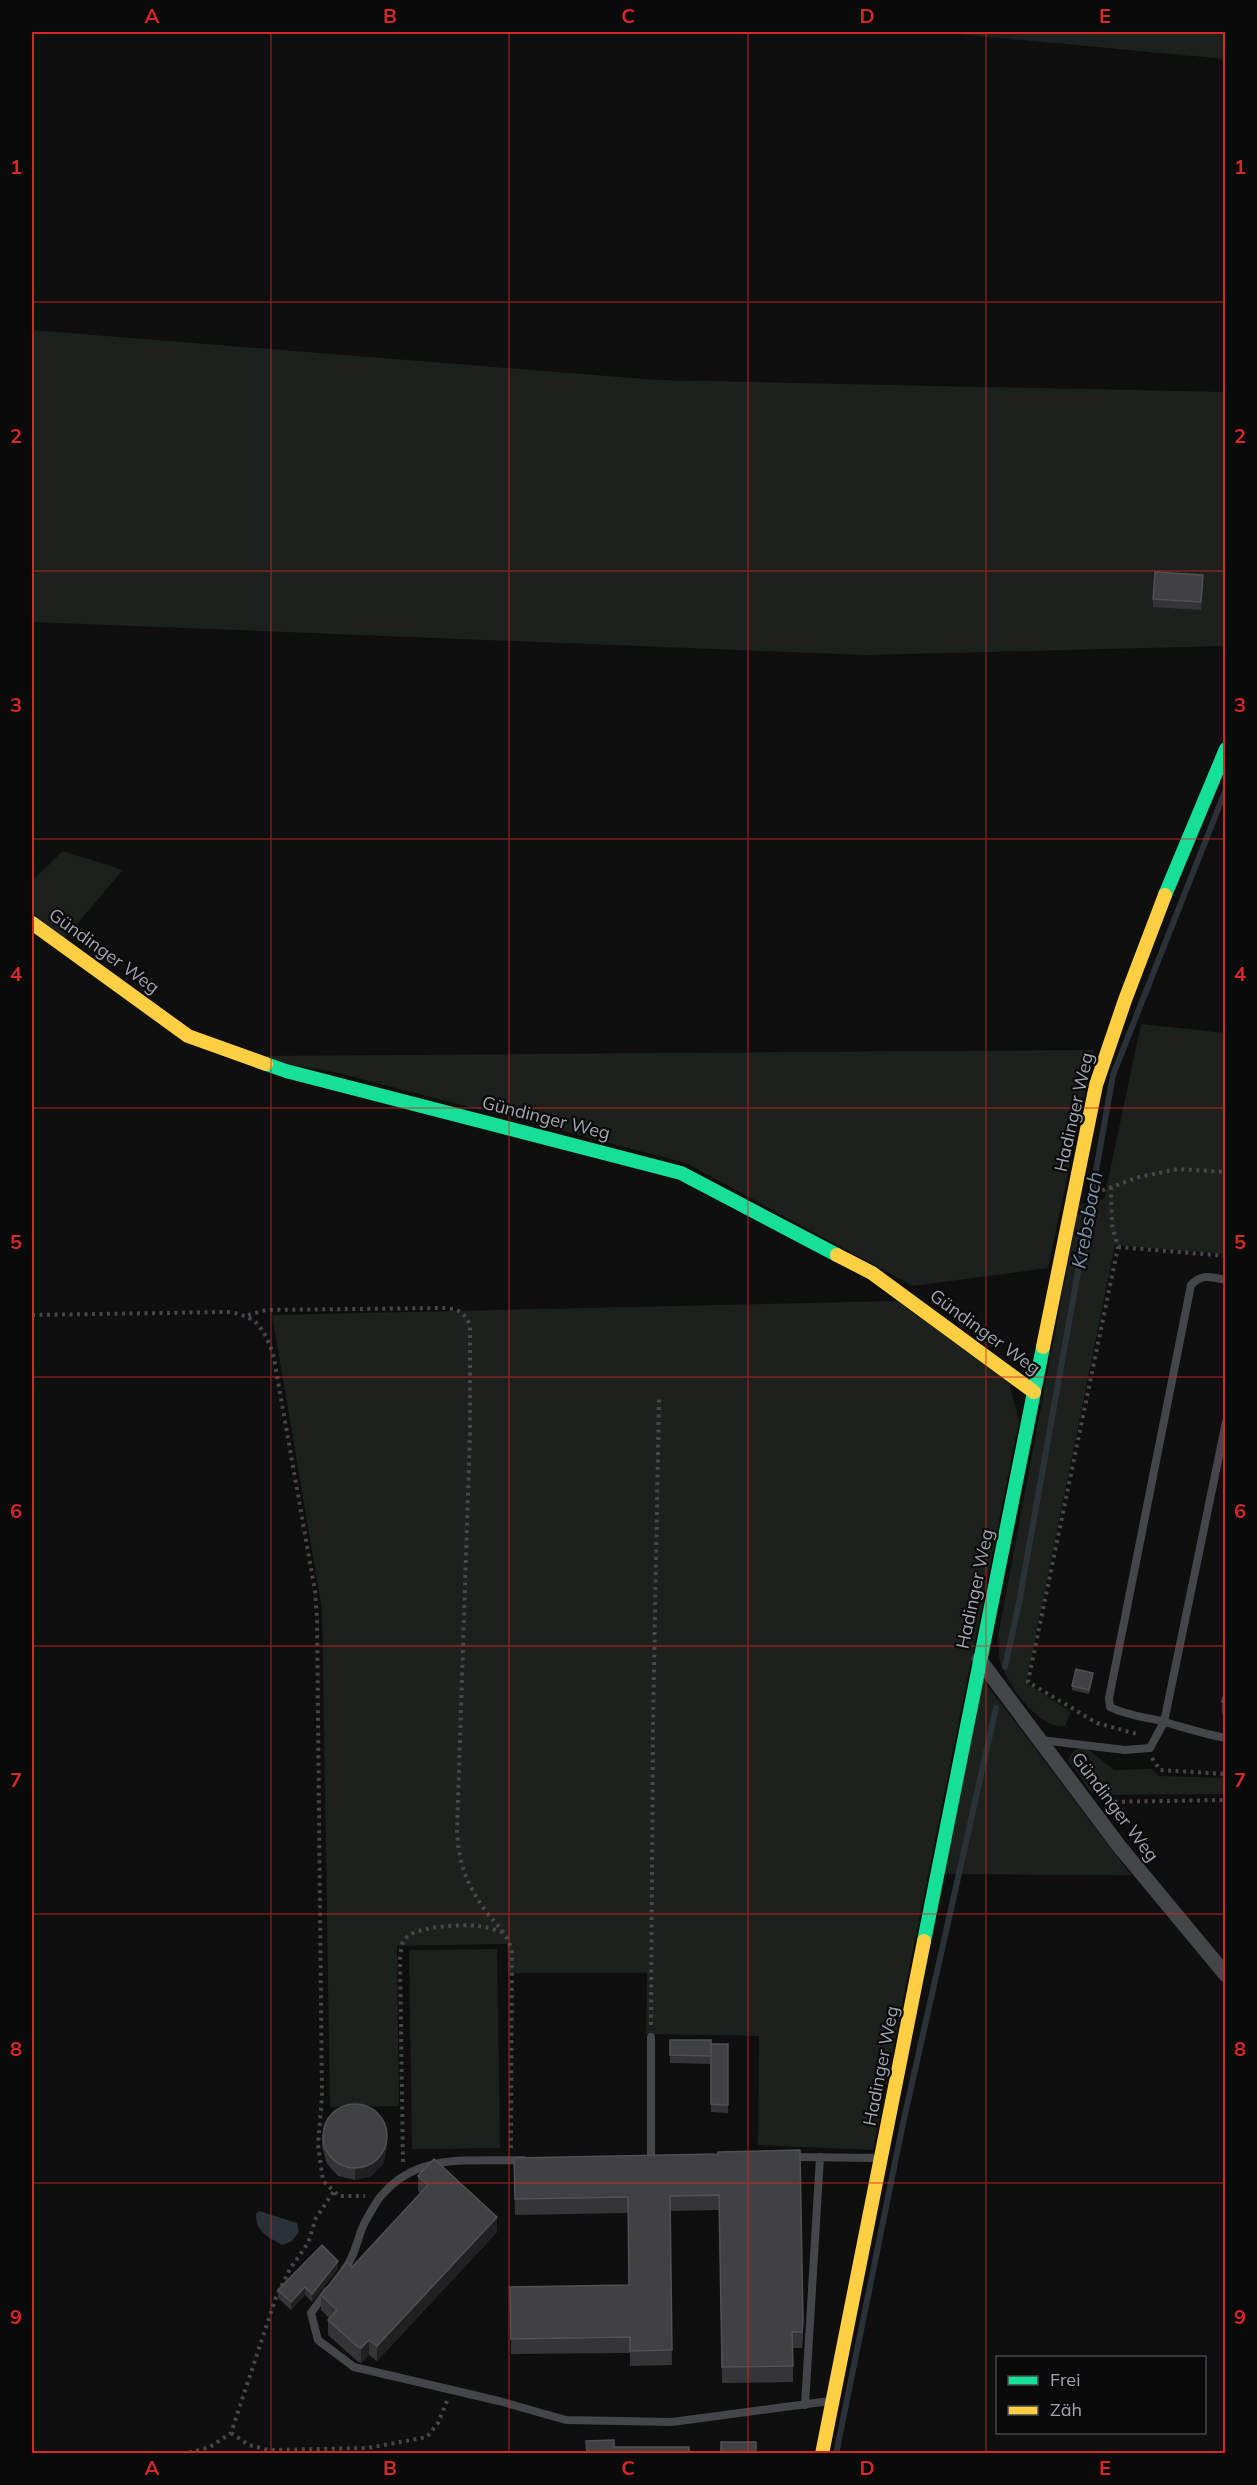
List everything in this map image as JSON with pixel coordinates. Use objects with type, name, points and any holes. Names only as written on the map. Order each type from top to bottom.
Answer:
[{"type":"street","name":"Hadinger Weg","points":[[822,2454],[979,1659],[1096,1085],[1111,1035],[1135,972],[1226,749]]},
{"type":"street","name":"Gündinger Weg","points":[[32,923],[188,1036],[286,1071],[681,1173],[873,1273],[1034,1392]]},
{"type":"street","name":"Gündinger Weg","points":[[979,1659],[1085,1802],[1226,1975]]},
{"type":"lane","points":[[1226,1280],[1206,1276],[1197,1278],[1191,1285],[1109,1698],[1110,1707],[1118,1711],[1164,1722],[1191,1732],[1226,1738]]},
{"type":"lane","points":[[1040,1740],[1125,1750],[1150,1748],[1156,1740],[1164,1722],[1226,1422]]},
{"type":"lane","points":[[651,2037],[651,2156]]},
{"type":"lane","points":[[640,2157],[663,2157]]},
{"type":"lane","points":[[786,2157],[882,2158]]},
{"type":"lane","points":[[805,2405],[820,2157]]},
{"type":"lane","points":[[338,2277],[351,2262],[358,2234],[380,2197],[403,2175],[436,2162],[534,2160]]},
{"type":"lane","points":[[332,2285],[311,2313],[318,2340],[354,2367],[499,2401],[566,2420],[672,2422],[832,2401]]},
{"type":"path","points":[[1105,1190],[1139,1177],[1178,1170],[1226,1172]]},
{"type":"path","points":[[1111,1187],[1112,1225],[1118,1247],[1028,1682],[1097,1723],[1137,1734],[1160,1770],[1226,1774]]},
{"type":"path","points":[[1118,1247],[1226,1256]]},
{"type":"path","points":[[248,1316],[266,1310],[446,1308],[456,1309],[467,1317],[472,1343],[458,1840],[459,1859],[466,1880],[485,1910],[510,1941],[512,1953],[511,2161]]},
{"type":"path","points":[[32,1315],[230,1312],[248,1316],[259,1324],[273,1353],[315,1591],[317,1619],[322,2096],[318,2145],[323,2181],[339,2196],[380,2197]]},
{"type":"path","points":[[651,2037],[653,1724],[659,1397]]},
{"type":"path","points":[[1085,1802],[1226,1800]]},
{"type":"path","points":[[403,2175],[400,1958],[403,1940],[411,1934],[428,1929],[460,1925],[482,1926],[503,1932]]},
{"type":"path","points":[[174,2454],[210,2447],[231,2433],[276,2297],[290,2269],[308,2243],[316,2218],[334,2191]]},
{"type":"path","points":[[231,2433],[249,2445],[269,2450],[368,2448],[427,2437],[438,2423],[451,2390]]},
{"type":"shaded area","points":[[936,32],[1225,32],[1225,59],[1215,58]]},
{"type":"shaded area","points":[[32,330],[657,380],[1225,392],[1225,646],[866,655],[32,622]]},
{"type":"shaded area","points":[[63,851],[123,870],[64,939],[32,912],[32,881]]},
{"type":"shaded area","points":[[1141,1024],[1225,1033],[1225,1254],[1115,1245],[1026,1683],[1071,1712],[1065,1726],[1055,1726],[1045,1721],[1026,1705],[1010,1683],[1000,1661],[998,1636],[1079,1205],[1104,1199]]},
{"type":"shaded area","points":[[1094,1050],[1048,1268],[913,1286],[686,1163],[334,1072],[246,1056]]},
{"type":"shaded area","points":[[897,1301],[1009,1382],[1019,1421],[873,2150],[758,2145],[759,2036],[646,2034],[647,1973],[508,1973],[507,1944],[397,1946],[399,2106],[330,2107],[322,1609],[272,1315]]},
{"type":"shaded area","points":[[983,1680],[1131,1875],[944,1874]]},
{"type":"shaded area","points":[[1085,1747],[1114,1770],[1151,1769],[1159,1776],[1225,1778],[1225,1794],[1101,1795],[1090,1791],[1069,1761],[1072,1753]]},
{"type":"shaded area","points":[[497,1949],[500,2148],[412,2149],[409,1950]]},
{"type":"shaded area","points":[[259,2211],[297,2223],[299,2232],[292,2241],[282,2245],[260,2229],[256,2214]]},
{"type":"building","points":[[1155,572],[1203,575],[1201,602],[1153,599]]},
{"type":"building","points":[[1076,1669],[1093,1673],[1089,1690],[1072,1686]]},
{"type":"building","points":[[1226,1687],[1226,1703],[1222,1702]]},
{"type":"building","points":[[670,2040],[711,2040],[711,2056],[670,2055]]},
{"type":"building","points":[[711,2044],[728,2044],[728,2105],[711,2104]]},
{"type":"building","points":[[355,2104],[373,2110],[381,2118],[387,2136],[381,2154],[373,2162],[355,2168],[337,2162],[329,2154],[323,2136],[329,2118],[337,2110]]},
{"type":"building","points":[[800,2150],[803,2322],[802,2332],[792,2332],[793,2366],[722,2367],[719,2195],[670,2196],[672,2350],[630,2351],[630,2337],[511,2339],[510,2287],[629,2285],[628,2197],[515,2199],[514,2158]]},
{"type":"building","points":[[434,2159],[497,2217],[377,2346],[369,2340],[361,2348],[328,2320],[337,2310],[321,2295],[347,2262],[352,2267],[428,2185],[418,2176]]},
{"type":"building","points":[[322,2245],[338,2261],[312,2294],[305,2287],[291,2302],[278,2290]]},
{"type":"building","points":[[614,2440],[614,2447],[689,2447],[689,2454],[587,2454],[586,2441]]},
{"type":"building","points":[[721,2442],[756,2442],[756,2454],[721,2454]]},
{"type":"waterway","name":"Krebsbach","points":[[1005,1667],[1019,1603],[1113,1075],[1226,789]]},
{"type":"waterway","points":[[836,2454],[902,2128],[996,1708]]},
{"type":"traffic: fast","points":[[1165,895],[1226,749]]},
{"type":"traffic: fast","points":[[266,1064],[681,1173],[837,1255]]},
{"type":"traffic: fast","points":[[924,1941],[1043,1347]]},
{"type":"traffic: slow","points":[[1043,1347],[1096,1085],[1165,895]]},
{"type":"traffic: slow","points":[[32,923],[188,1036],[266,1064]]},
{"type":"traffic: slow","points":[[837,1255],[872,1273],[1034,1392]]},
{"type":"traffic: slow","points":[[822,2454],[924,1941]]}]
